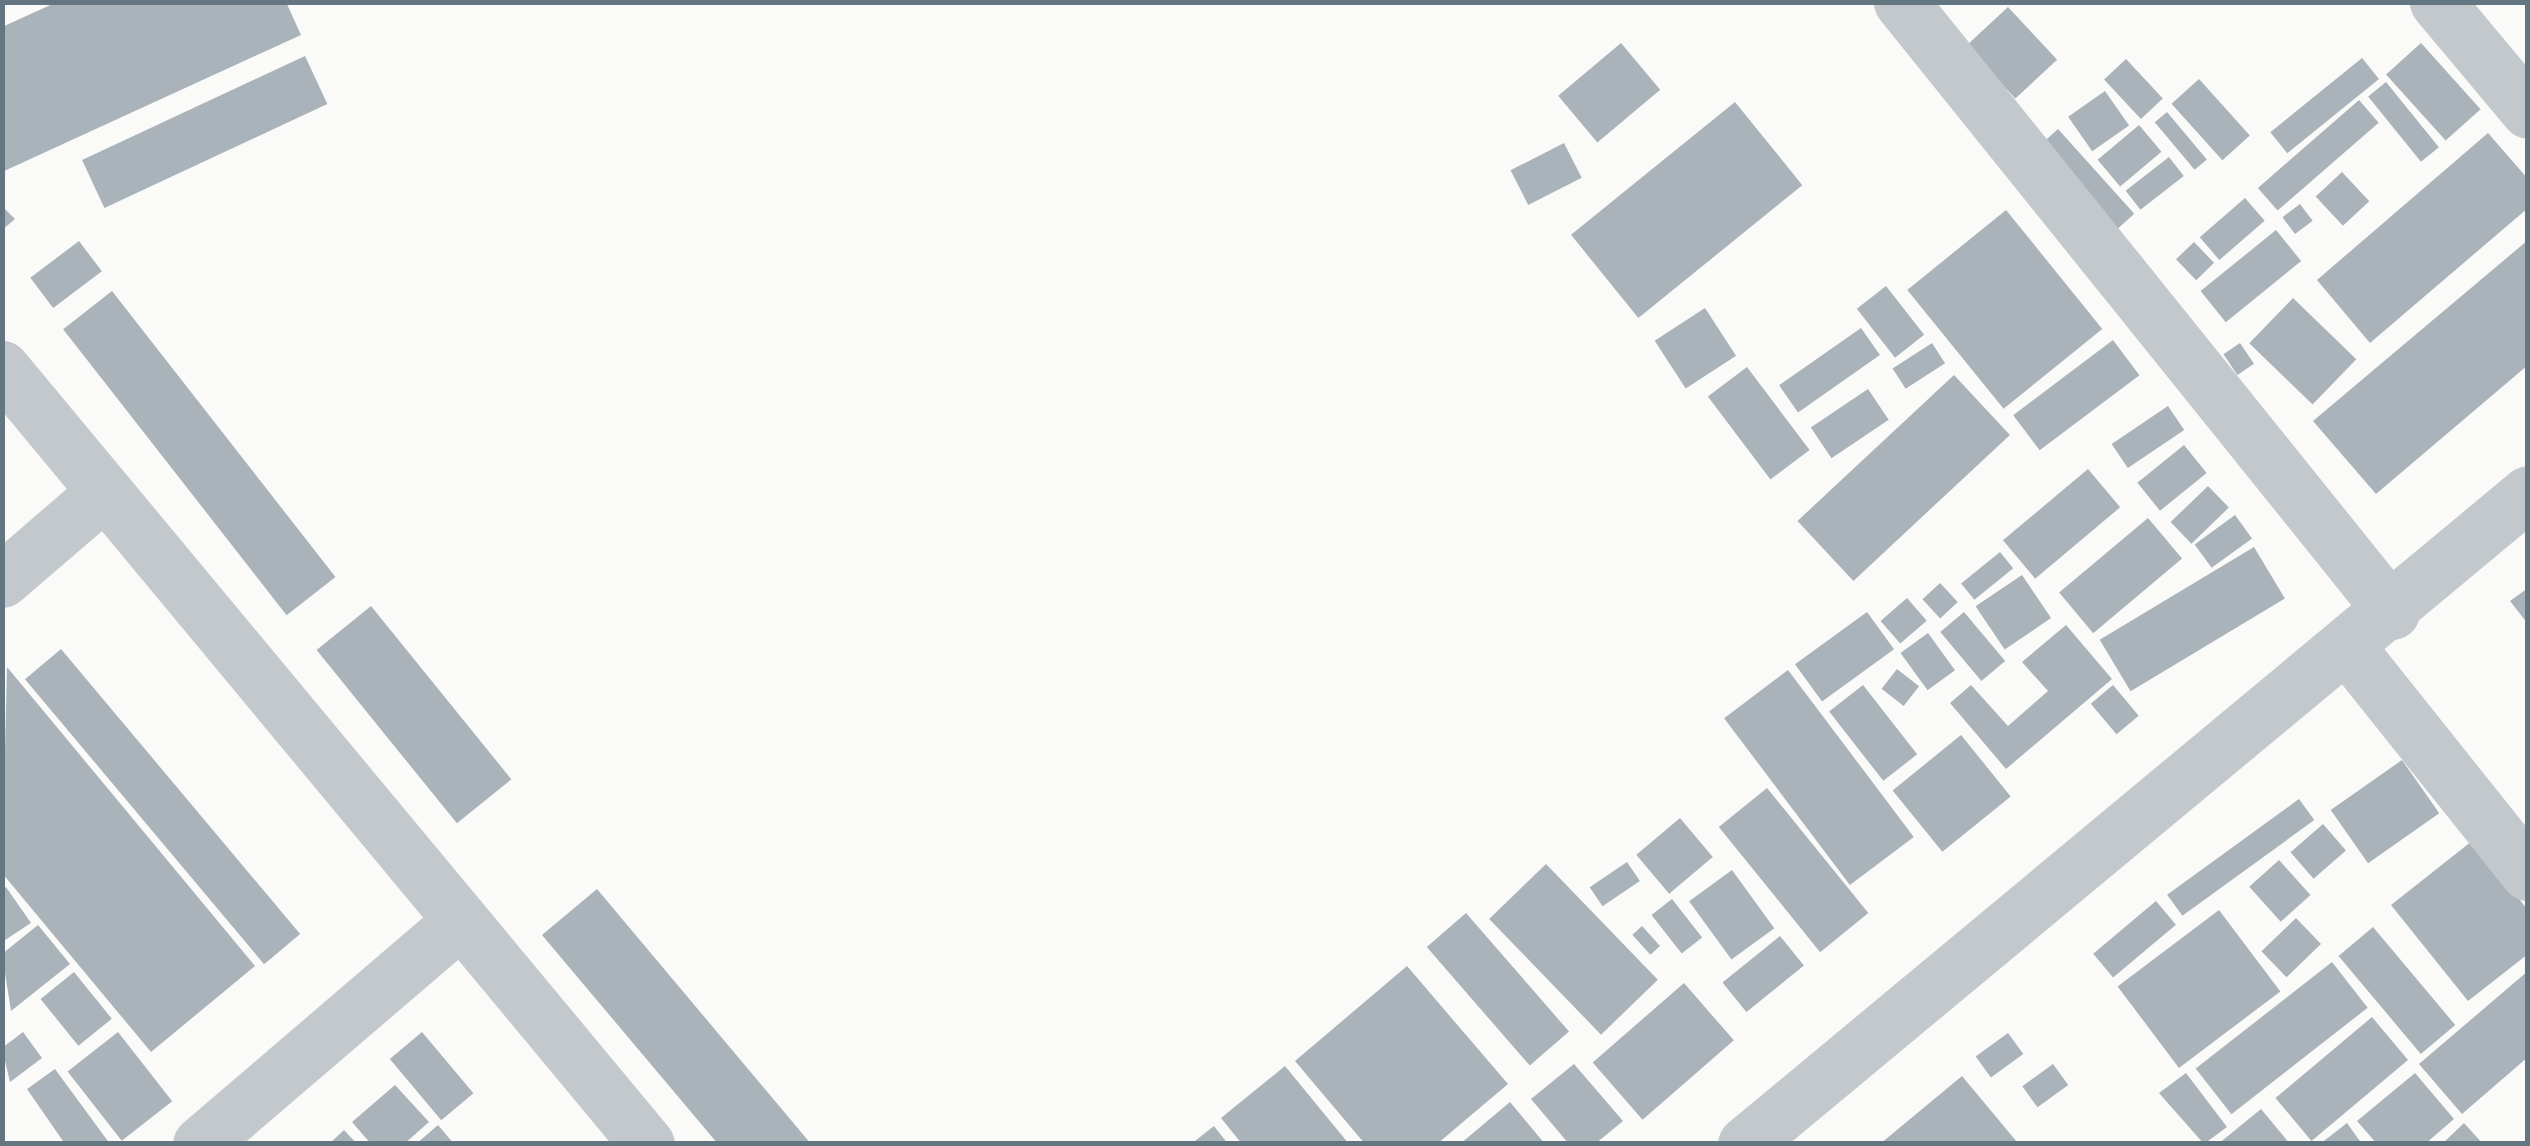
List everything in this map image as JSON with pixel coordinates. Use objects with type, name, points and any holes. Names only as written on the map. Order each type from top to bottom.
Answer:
[{"type":"street","points":[[1902,2],[2392,612]]},
{"type":"street","points":[[2437,2],[2528,111]]},
{"type":"street","points":[[2,368],[102,494],[647,1144]]},
{"type":"street","points":[[1745,1144],[2350,649],[2528,493]]},
{"type":"street","points":[[2,580],[102,494]]},
{"type":"street","points":[[2350,649],[2528,873]]},
{"type":"street","points":[[200,1144],[460,920]]},
{"type":"building","points":[[57,2],[286,2],[301,35],[2,172],[2,27]]},
{"type":"building","points":[[2008,7],[2057,60],[2015,99],[1966,46]]},
{"type":"building","points":[[1621,43],[1660,90],[1597,142],[1558,96]]},
{"type":"building","points":[[2421,43],[2481,109],[2446,141],[2386,74]]},
{"type":"building","points":[[305,56],[327,104],[104,208],[82,160]]},
{"type":"building","points":[[2362,58],[2379,79],[2287,153],[2270,132]]},
{"type":"building","points":[[2126,59],[2163,98],[2141,119],[2104,79]]},
{"type":"building","points":[[2199,79],[2250,135],[2222,160],[2172,104]]},
{"type":"building","points":[[2386,82],[2439,147],[2421,162],[2368,96]]},
{"type":"building","points":[[2105,91],[2129,125],[2092,151],[2068,117]]},
{"type":"building","points":[[2359,100],[2379,123],[2278,211],[2258,188]]},
{"type":"building","points":[[1735,102],[1802,185],[1638,318],[1571,235]]},
{"type":"building","points":[[2167,112],[2207,159],[2195,170],[2155,122]]},
{"type":"building","points":[[2139,125],[2161,152],[2120,187],[2098,160]]},
{"type":"building","points":[[2058,129],[2134,214],[2116,230],[2039,146]]},
{"type":"building","points":[[2488,133],[2528,179],[2528,208],[2370,343],[2317,280]]},
{"type":"building","points":[[1564,143],[1582,178],[1528,205],[1511,170]]},
{"type":"building","points":[[2169,157],[2184,176],[2140,210],[2126,191]]},
{"type":"building","points":[[2342,172],[2369,201],[2343,226],[2316,197]]},
{"type":"building","points":[[2245,198],[2265,221],[2219,260],[2200,237]]},
{"type":"building","points":[[2300,204],[2313,221],[2295,234],[2282,217]]},
{"type":"building","points":[[2,206],[15,219],[2,230]]},
{"type":"building","points":[[2006,210],[2102,329],[2004,409],[1907,290]]},
{"type":"building","points":[[2276,230],[2301,261],[2226,322],[2201,291]]},
{"type":"building","points":[[2528,240],[2528,365],[2376,494],[2313,421]]},
{"type":"building","points":[[79,241],[102,271],[53,308],[30,278]]},
{"type":"building","points":[[2194,242],[2214,263],[2196,280],[2176,259]]},
{"type":"building","points":[[1886,286],[1924,335],[1895,358],[1857,309]]},
{"type":"building","points":[[112,291],[335,577],[287,615],[63,329]]},
{"type":"building","points":[[2293,298],[2356,359],[2313,404],[2249,343]]},
{"type":"building","points":[[1705,308],[1736,356],[1686,388],[1655,341]]},
{"type":"building","points":[[1861,328],[1880,355],[1798,412],[1779,385]]},
{"type":"building","points":[[2113,340],[2139,375],[2040,450],[2013,415]]},
{"type":"building","points":[[1932,343],[1945,363],[1906,389],[1893,369]]},
{"type":"building","points":[[2240,343],[2254,364],[2237,375],[2223,354]]},
{"type":"building","points":[[1747,367],[1810,450],[1770,480],[1708,396]]},
{"type":"building","points":[[1954,375],[2010,435],[1853,581],[1797,521]]},
{"type":"building","points":[[1868,389],[1889,420],[1831,458],[1811,428]]},
{"type":"building","points":[[2168,406],[2184,430],[2128,468],[2112,444]]},
{"type":"building","points":[[2184,445],[2207,473],[2160,511],[2137,483]]},
{"type":"building","points":[[2088,469],[2120,507],[2035,579],[2003,540]]},
{"type":"building","points":[[2208,486],[2229,508],[2191,544],[2171,522]]},
{"type":"building","points":[[2235,515],[2252,538],[2212,568],[2195,544]]},
{"type":"building","points":[[2148,518],[2182,559],[2093,633],[2059,593]]},
{"type":"building","points":[[2254,547],[2285,598],[2131,691],[2100,640]]},
{"type":"building","points":[[2000,552],[2013,568],[1974,600],[1961,583]]},
{"type":"building","points":[[2022,575],[2051,618],[2005,649],[1976,606]]},
{"type":"building","points":[[1940,583],[1958,602],[1940,618],[1922,599]]},
{"type":"building","points":[[2528,588],[2528,624],[2510,601]]},
{"type":"building","points":[[1907,598],[1927,621],[1900,644],[1881,621]]},
{"type":"building","points":[[371,606],[511,779],[457,823],[317,650]]},
{"type":"building","points":[[1867,612],[1894,649],[1822,702],[1795,664]]},
{"type":"building","points":[[1964,612],[2005,661],[1981,681],[1940,632]]},
{"type":"building","points":[[2066,625],[2112,679],[2006,769],[1950,703],[1971,685],[2008,726],[2048,691],[2022,662]]},
{"type":"building","points":[[1928,633],[1955,670],[1928,690],[1900,653]]},
{"type":"building","points":[[61,649],[300,934],[264,964],[25,679]]},
{"type":"building","points":[[7,667],[255,966],[151,1052],[2,873]]},
{"type":"building","points":[[1897,669],[1919,686],[1904,706],[1882,689]]},
{"type":"building","points":[[1788,670],[1914,837],[1850,885],[1724,718]]},
{"type":"building","points":[[1863,685],[1917,754],[1883,781],[1829,711]]},
{"type":"building","points":[[2113,685],[2139,716],[2116,734],[2091,704]]},
{"type":"building","points":[[1961,735],[2011,796],[1942,852],[1893,790]]},
{"type":"building","points":[[2402,760],[2439,813],[2368,863],[2331,810]]},
{"type":"building","points":[[1767,788],[1868,913],[1820,952],[1719,827]]},
{"type":"building","points":[[2299,799],[2314,820],[2182,916],[2167,895]]},
{"type":"building","points":[[1680,818],[1713,857],[1669,894],[1636,855]]},
{"type":"building","points":[[2323,824],[2346,850],[2314,879],[2291,852]]},
{"type":"building","points":[[2472,841],[2528,910],[2528,954],[2468,1001],[2391,905]]},
{"type":"building","points":[[2279,860],[2310,895],[2281,922],[2249,887]]},
{"type":"building","points":[[1627,862],[1640,881],[1603,906],[1590,887]]},
{"type":"building","points":[[1546,864],[1658,980],[1601,1035],[1489,919]]},
{"type":"building","points":[[1732,870],[1774,928],[1731,959],[1689,901]]},
{"type":"building","points":[[6,887],[31,923],[2,942],[2,890]]},
{"type":"building","points":[[597,889],[811,1144],[718,1144],[542,935]]},
{"type":"building","points":[[1672,899],[1702,938],[1682,954],[1652,915]]},
{"type":"building","points":[[2156,901],[2176,925],[2113,977],[2093,954]]},
{"type":"building","points":[[2219,910],[2280,991],[2179,1068],[2118,986]]},
{"type":"building","points":[[1466,913],[1569,1031],[1530,1066],[1427,947]]},
{"type":"building","points":[[2296,918],[2321,944],[2286,977],[2261,951]]},
{"type":"building","points":[[38,925],[70,964],[11,1011],[2,954]]},
{"type":"building","points":[[1642,926],[1660,946],[1650,955],[1632,935]]},
{"type":"building","points":[[2373,927],[2455,1025],[2421,1054],[2339,956]]},
{"type":"building","points":[[1780,936],[1804,966],[1746,1012],[1722,983]]},
{"type":"building","points":[[2332,962],[2368,1008],[2231,1114],[2196,1069]]},
{"type":"building","points":[[1407,966],[1508,1084],[1437,1144],[1365,1144],[1295,1061]]},
{"type":"building","points":[[2528,971],[2528,1057],[2462,1114],[2419,1064]]},
{"type":"building","points":[[74,972],[112,1019],[78,1046],[41,999]]},
{"type":"building","points":[[1684,983],[1734,1040],[1643,1120],[1593,1062]]},
{"type":"building","points":[[2372,1017],[2408,1060],[2311,1141],[2275,1098]]},
{"type":"building","points":[[23,1032],[42,1058],[10,1082],[2,1048]]},
{"type":"building","points":[[118,1032],[172,1101],[122,1141],[68,1071]]},
{"type":"building","points":[[422,1032],[473,1093],[441,1120],[390,1059]]},
{"type":"building","points":[[2008,1033],[2023,1054],[1991,1078],[1976,1057]]},
{"type":"building","points":[[1574,1064],[1623,1121],[1595,1144],[1569,1144],[1531,1099]]},
{"type":"building","points":[[2053,1064],[2068,1085],[2038,1107],[2022,1086]]},
{"type":"building","points":[[1285,1066],[1349,1144],[1242,1144],[1221,1118]]},
{"type":"building","points":[[55,1069],[110,1144],[65,1144],[27,1089]]},
{"type":"building","points":[[2186,1073],[2227,1127],[2204,1144],[2159,1093]]},
{"type":"building","points":[[2415,1073],[2454,1119],[2425,1144],[2377,1144],[2357,1121]]},
{"type":"building","points":[[1962,1076],[2017,1142],[1880,1144]]},
{"type":"building","points":[[395,1085],[429,1122],[404,1144],[371,1144],[352,1122]]},
{"type":"building","points":[[1510,1102],[1545,1144],[1460,1144]]},
{"type":"building","points":[[2261,1109],[2290,1144],[2218,1144]]},
{"type":"building","points":[[2347,1123],[2362,1144],[2320,1144]]},
{"type":"building","points":[[2464,1123],[2483,1144],[2442,1144]]},
{"type":"building","points":[[438,1125],[454,1144],[416,1144]]},
{"type":"building","points":[[1214,1126],[1228,1144],[1191,1144]]},
{"type":"building","points":[[344,1130],[357,1144],[329,1144]]}]
